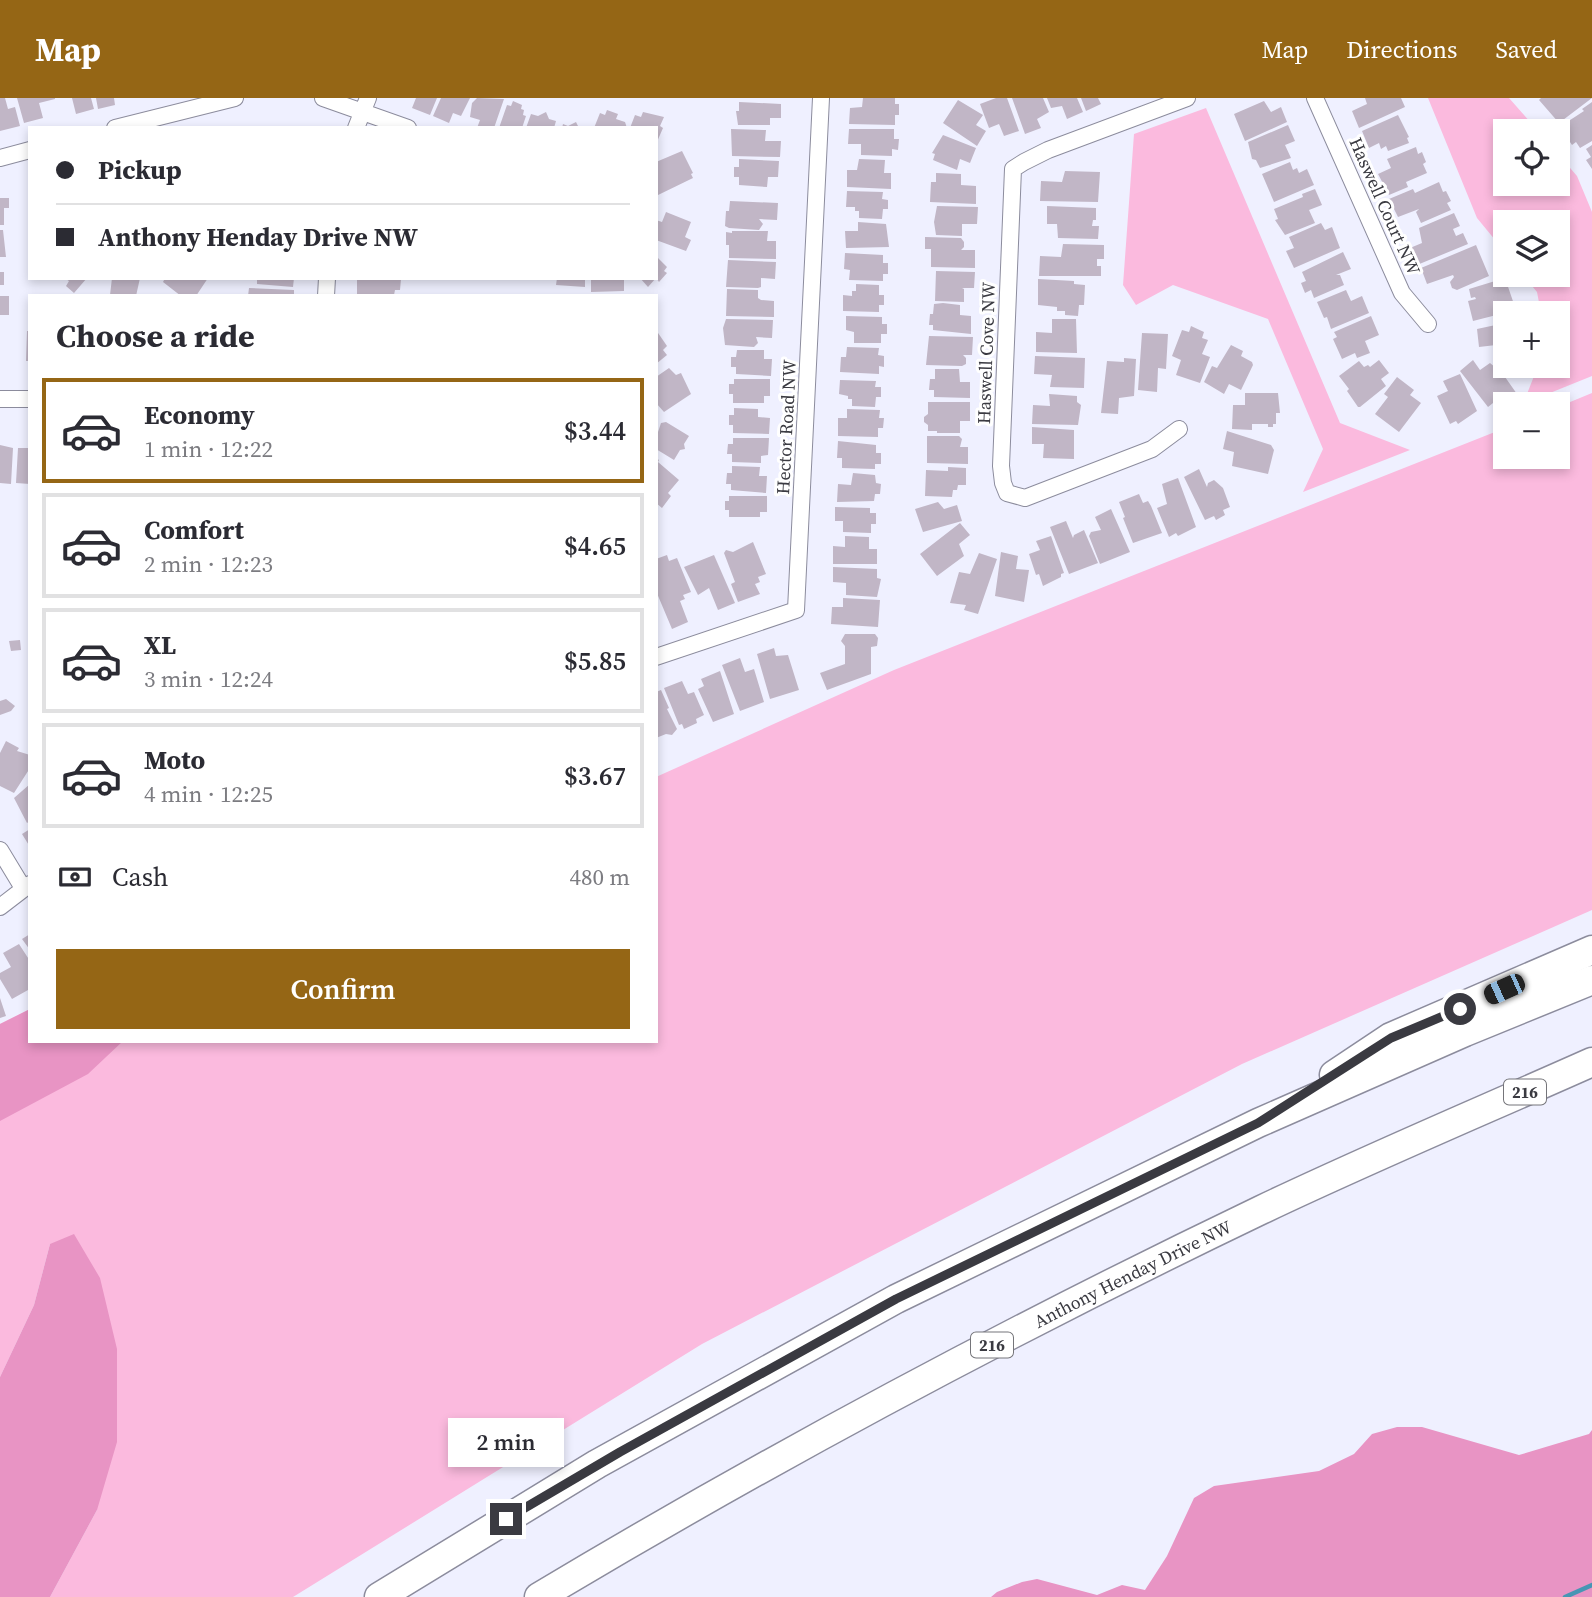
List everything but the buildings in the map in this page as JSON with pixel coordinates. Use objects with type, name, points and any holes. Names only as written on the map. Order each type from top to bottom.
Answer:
[{"type":"highway","points":[[1258,1123],[1391,1038],[1592,950]]},
{"type":"highway","points":[[379,1597],[597,1465],[896,1299],[1258,1123],[1465,1032],[1592,980]]},
{"type":"highway","name":"Anthony Henday Drive NW","points":[[539,1597],[791,1451],[939,1371],[1262,1210],[1592,1062]]},
{"type":"highway","points":[[1459,1122],[1592,1082]]},
{"type":"street","points":[[123,126],[234,98]]},
{"type":"street","points":[[323,98],[365,105],[404,126]]},
{"type":"street","name":"Hector Road NW","points":[[658,656],[796,610],[821,98]]},
{"type":"street","points":[[1140,98],[1146,114],[1187,98]]},
{"type":"street","name":"Haswell Court NW","points":[[1315,98],[1402,293],[1428,324]]},
{"type":"street","points":[[357,126],[365,105]]},
{"type":"street","name":"Haswell Cove NW","points":[[1146,114],[1048,150],[1013,170],[1001,466],[1003,483],[1007,493],[1025,498],[1153,449],[1179,429]]},
{"type":"street","points":[[0,158],[28,151]]},
{"type":"street","points":[[0,399],[28,399]]},
{"type":"street","points":[[0,850],[27,886],[0,907]]},
{"type":"shaded area","points":[[1428,98],[1509,98],[1527,119],[1493,119],[1493,196],[1570,196],[1570,168],[1577,176],[1592,212],[1592,376],[1553,392],[1528,392],[1533,378],[1570,378],[1570,301],[1539,301],[1533,287],[1570,287],[1570,210],[1493,210],[1493,237],[1477,218]]},
{"type":"shaded area","points":[[1206,108],[1340,423],[1410,450],[1303,492],[1323,449],[1268,319],[1173,285],[1136,305],[1123,285],[1134,134]]},
{"type":"shaded area","points":[[1592,393],[1592,910],[1242,1064],[702,1344],[293,1597],[50,1597],[97,1510],[50,1244],[34,1305],[0,1377],[0,1024],[28,1010],[28,1043],[658,1043],[658,776],[894,670],[1493,433],[1493,469],[1570,469],[1570,402]]},
{"type":"shaded area","points":[[28,1010],[28,1043],[121,1043],[88,1074],[0,1121],[0,1024]]},
{"type":"shaded area","points":[[74,1234],[100,1278],[117,1349],[117,1442],[97,1510],[50,1597],[0,1597],[0,1377],[34,1305],[50,1244]]},
{"type":"shaded area","points":[[1397,1427],[1422,1427],[1519,1455],[1589,1434],[1592,1430],[1592,1597],[991,1597],[1022,1582],[1037,1579],[1097,1595],[1122,1585],[1145,1590],[1167,1556],[1194,1498],[1214,1486],[1319,1471],[1354,1454],[1372,1434]]},
{"type":"waterway","points":[[1565,1597],[1592,1585]]},
{"type":"route","points":[[506,1519],[620,1452],[896,1299],[1258,1123],[1391,1038],[1460,1009]]}]
